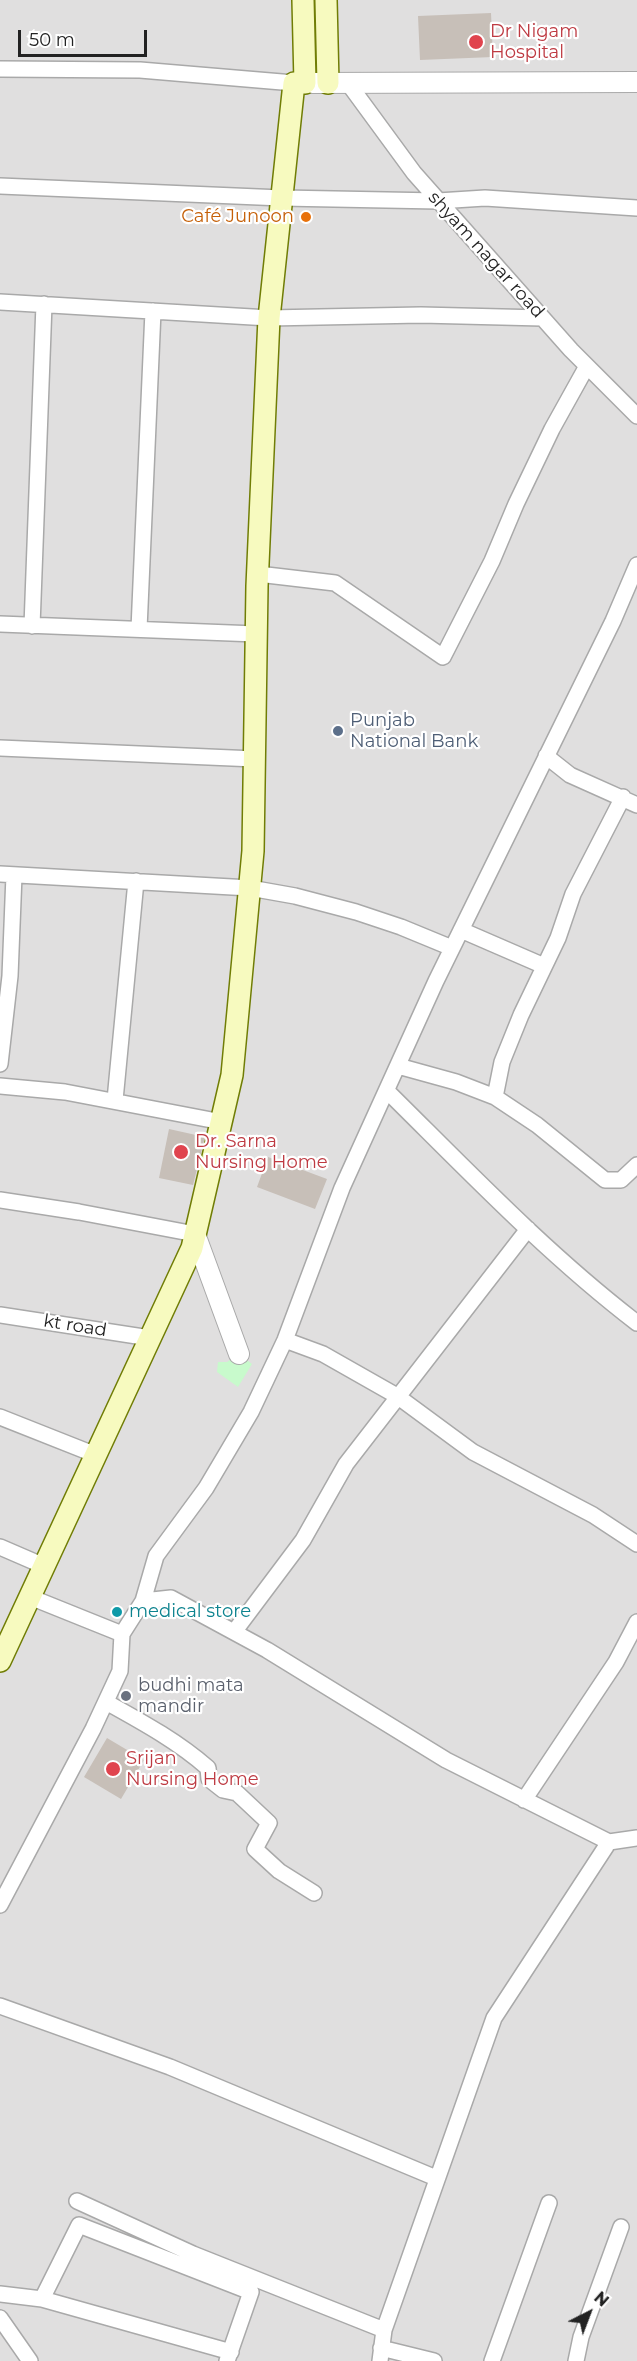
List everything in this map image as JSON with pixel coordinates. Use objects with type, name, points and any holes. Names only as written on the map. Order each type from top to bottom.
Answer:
[{"type":"main road","points":[[0,1662],[192,1248],[232,1075],[253,851],[256,634],[269,318],[282,198],[300,83],[303,0]]},
{"type":"main road","points":[[326,0],[338,83]]},
{"type":"street","points":[[0,69],[140,70],[300,83],[637,82]]},
{"type":"street","name":"shyam nagar road","points":[[338,83],[438,201],[542,318],[637,416]]},
{"type":"street","points":[[0,186],[282,198],[438,201],[485,198],[637,208]]},
{"type":"street","points":[[0,302],[269,318],[421,315],[542,318]]},
{"type":"street","points":[[32,626],[44,304]]},
{"type":"street","points":[[139,629],[153,311]]},
{"type":"street","points":[[258,574],[335,583],[443,657],[492,561],[552,429],[587,366]]},
{"type":"street","points":[[0,1905],[120,1671],[122,1634],[143,1601],[156,1556],[212,1479],[251,1412],[285,1340],[342,1188],[452,948],[613,621],[637,565]]},
{"type":"street","points":[[0,624],[256,634]]},
{"type":"street","points":[[0,748],[255,759]]},
{"type":"street","points":[[546,756],[570,775],[637,805]]},
{"type":"street","points":[[495,1097],[502,1062],[558,938],[573,894],[623,797]]},
{"type":"street","points":[[0,1064],[10,976],[7,875],[250,888],[295,896],[356,912],[452,948]]},
{"type":"street","points":[[115,1100],[136,881]]},
{"type":"street","points":[[461,930],[544,966]]},
{"type":"street","points":[[398,1066],[456,1082],[495,1097],[537,1125],[605,1180],[621,1180],[637,1165]]},
{"type":"street","points":[[0,1086],[66,1092],[222,1122]]},
{"type":"street","points":[[387,1091],[528,1229],[595,1291],[637,1323]]},
{"type":"street","points":[[0,1200],[195,1234],[239,1354]]},
{"type":"street","points":[[234,1632],[303,1540],[346,1464],[528,1229]]},
{"type":"street","name":"kt road","points":[[0,1315],[150,1338]]},
{"type":"street","points":[[285,1340],[323,1354],[397,1396],[473,1452],[593,1515],[637,1544]]},
{"type":"street","points":[[0,1417],[96,1455]]},
{"type":"street","points":[[0,1547],[44,1566]]},
{"type":"street","points":[[30,1598],[122,1634]]},
{"type":"street","points":[[143,1601],[171,1598],[267,1650],[446,1760],[609,1842],[637,1838]]},
{"type":"street","points":[[524,1800],[616,1662],[637,1622]]},
{"type":"street","points":[[106,1702],[148,1725],[190,1753],[208,1768],[209,1779],[222,1790],[237,1792],[269,1823],[255,1849],[279,1871],[314,1893]]},
{"type":"street","points":[[434,2361],[381,2354],[384,2330],[494,2018],[609,1842]]},
{"type":"street","points":[[0,2006],[170,2067],[436,2178]]},
{"type":"street","points":[[78,2201],[193,2254],[384,2330]]},
{"type":"street","points":[[492,2361],[549,2204]]},
{"type":"street","points":[[0,2294],[42,2299],[229,2356],[251,2292],[79,2225],[42,2299]]},
{"type":"street","points":[[576,2361],[581,2337],[621,2227]]},
{"type":"street","points":[[0,2318],[30,2361]]},
{"type":"shaded area","points":[[0,0],[637,0],[637,2361],[0,2361]]},
{"type":"green space","points":[[239,1354],[252,1364],[238,1387],[217,1372],[218,1362],[227,1362]]},
{"type":"building","points":[[491,13],[493,57],[420,60],[418,16]]},
{"type":"building","points":[[169,1129],[205,1137],[193,1185],[159,1178]]},
{"type":"building","points":[[268,1157],[327,1179],[315,1209],[257,1187]]},
{"type":"building","points":[[107,1738],[144,1760],[121,1799],[84,1777]]},
{"type":"place","name":"Dr Nigam Hospital","points":[[476,42]]},
{"type":"place","name":"Café Junoon","points":[[306,217]]},
{"type":"place","name":"Punjab National Bank","points":[[338,731]]},
{"type":"place","name":"Dr. Sarna Nursing Home","points":[[181,1152]]},
{"type":"place","name":"medical store","points":[[117,1612]]},
{"type":"place","name":"budhi mata mandir","points":[[126,1696]]},
{"type":"place","name":"Srijan Nursing Home","points":[[113,1769]]}]
